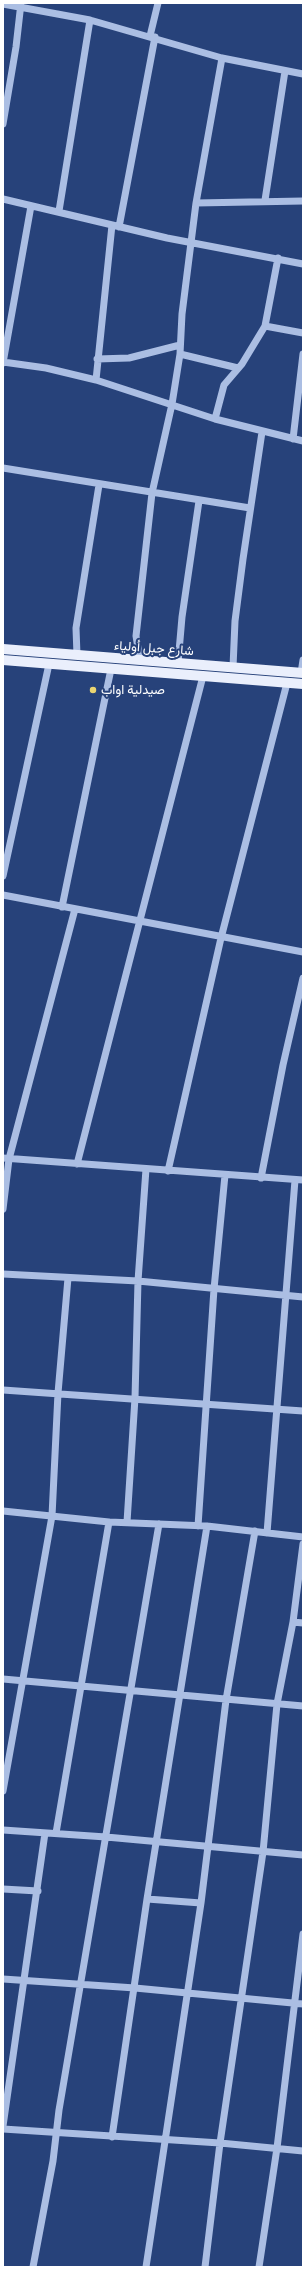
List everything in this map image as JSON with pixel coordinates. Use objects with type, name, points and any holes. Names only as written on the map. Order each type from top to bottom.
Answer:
[{"type":"main road","name":"شارع جبل أولياء","points":[[3,649],[302,673]]},
{"type":"main road","name":"شارع جبل أولياء","points":[[3,660],[303,684]]},
{"type":"main road","points":[[258,681],[259,669]]},
{"type":"street","points":[[119,227],[158,3]]},
{"type":"street","points":[[3,4],[21,5],[90,20],[222,58],[303,74]]},
{"type":"street","points":[[3,124],[21,5]]},
{"type":"street","points":[[59,212],[90,20]]},
{"type":"street","points":[[140,660],[136,636],[152,493],[172,404],[180,354],[190,242],[222,58]]},
{"type":"street","points":[[265,200],[285,71]]},
{"type":"street","points":[[3,199],[119,227],[303,264]]},
{"type":"street","points":[[196,203],[265,200],[303,201]]},
{"type":"street","points":[[31,206],[3,362],[46,368],[96,380],[215,419],[262,432],[303,441]]},
{"type":"street","points":[[96,380],[112,225]]},
{"type":"street","points":[[215,419],[224,385],[238,368],[266,326],[278,258]]},
{"type":"street","points":[[266,326],[303,333]]},
{"type":"street","points":[[97,359],[129,358],[180,345]]},
{"type":"street","points":[[180,354],[238,368]]},
{"type":"street","points":[[293,439],[303,354]]},
{"type":"street","points":[[233,667],[235,621],[262,432]]},
{"type":"street","points":[[3,468],[99,485],[250,508]]},
{"type":"street","points":[[77,655],[76,628],[99,485]]},
{"type":"street","points":[[178,663],[182,618],[199,500]]},
{"type":"street","points":[[302,673],[303,660]]},
{"type":"street","points":[[3,876],[49,664]]},
{"type":"street","points":[[62,907],[111,669]]},
{"type":"street","points":[[77,1164],[203,676]]},
{"type":"street","points":[[168,1171],[221,938],[287,683]]},
{"type":"street","points":[[3,895],[221,938],[303,952]]},
{"type":"street","points":[[3,1209],[6,1158],[75,909]]},
{"type":"street","points":[[261,1178],[283,1065],[303,978]]},
{"type":"street","points":[[6,1158],[303,1180]]},
{"type":"street","points":[[127,1522],[135,1398],[138,1281],[146,1169]]},
{"type":"street","points":[[198,1526],[214,1289],[225,1175]]},
{"type":"street","points":[[268,1533],[294,1180]]},
{"type":"street","points":[[3,1274],[138,1281],[303,1297]]},
{"type":"street","points":[[3,1791],[52,1516],[58,1393],[68,1278]]},
{"type":"street","points":[[3,1390],[135,1398],[207,1406],[303,1411]]},
{"type":"street","points":[[3,1511],[110,1522],[207,1526],[303,1537]]},
{"type":"street","points":[[56,1833],[110,1522]]},
{"type":"street","points":[[33,2267],[53,2161],[56,2133],[132,1691],[159,1524]]},
{"type":"street","points":[[112,2137],[147,1899],[207,1526]]},
{"type":"street","points":[[146,2267],[209,1847],[226,1700],[255,1532]]},
{"type":"street","points":[[205,2267],[220,2143],[263,1852],[277,1704],[293,1622],[303,1544]]},
{"type":"street","points":[[293,1622],[303,1623]]},
{"type":"street","points":[[3,1680],[303,1706]]},
{"type":"street","points":[[3,1830],[106,1837],[303,1856]]},
{"type":"street","points":[[3,2126],[38,1891],[44,1833]]},
{"type":"street","points":[[3,1889],[38,1891]]},
{"type":"street","points":[[147,1899],[201,1903]]},
{"type":"street","points":[[259,2267],[277,2148],[303,1934]]},
{"type":"street","points":[[3,1979],[135,1988],[303,2004]]},
{"type":"street","points":[[3,2129],[220,2143],[303,2151]]},
{"type":"place","name":"صيدلية اواب","points":[[93,690]]}]
